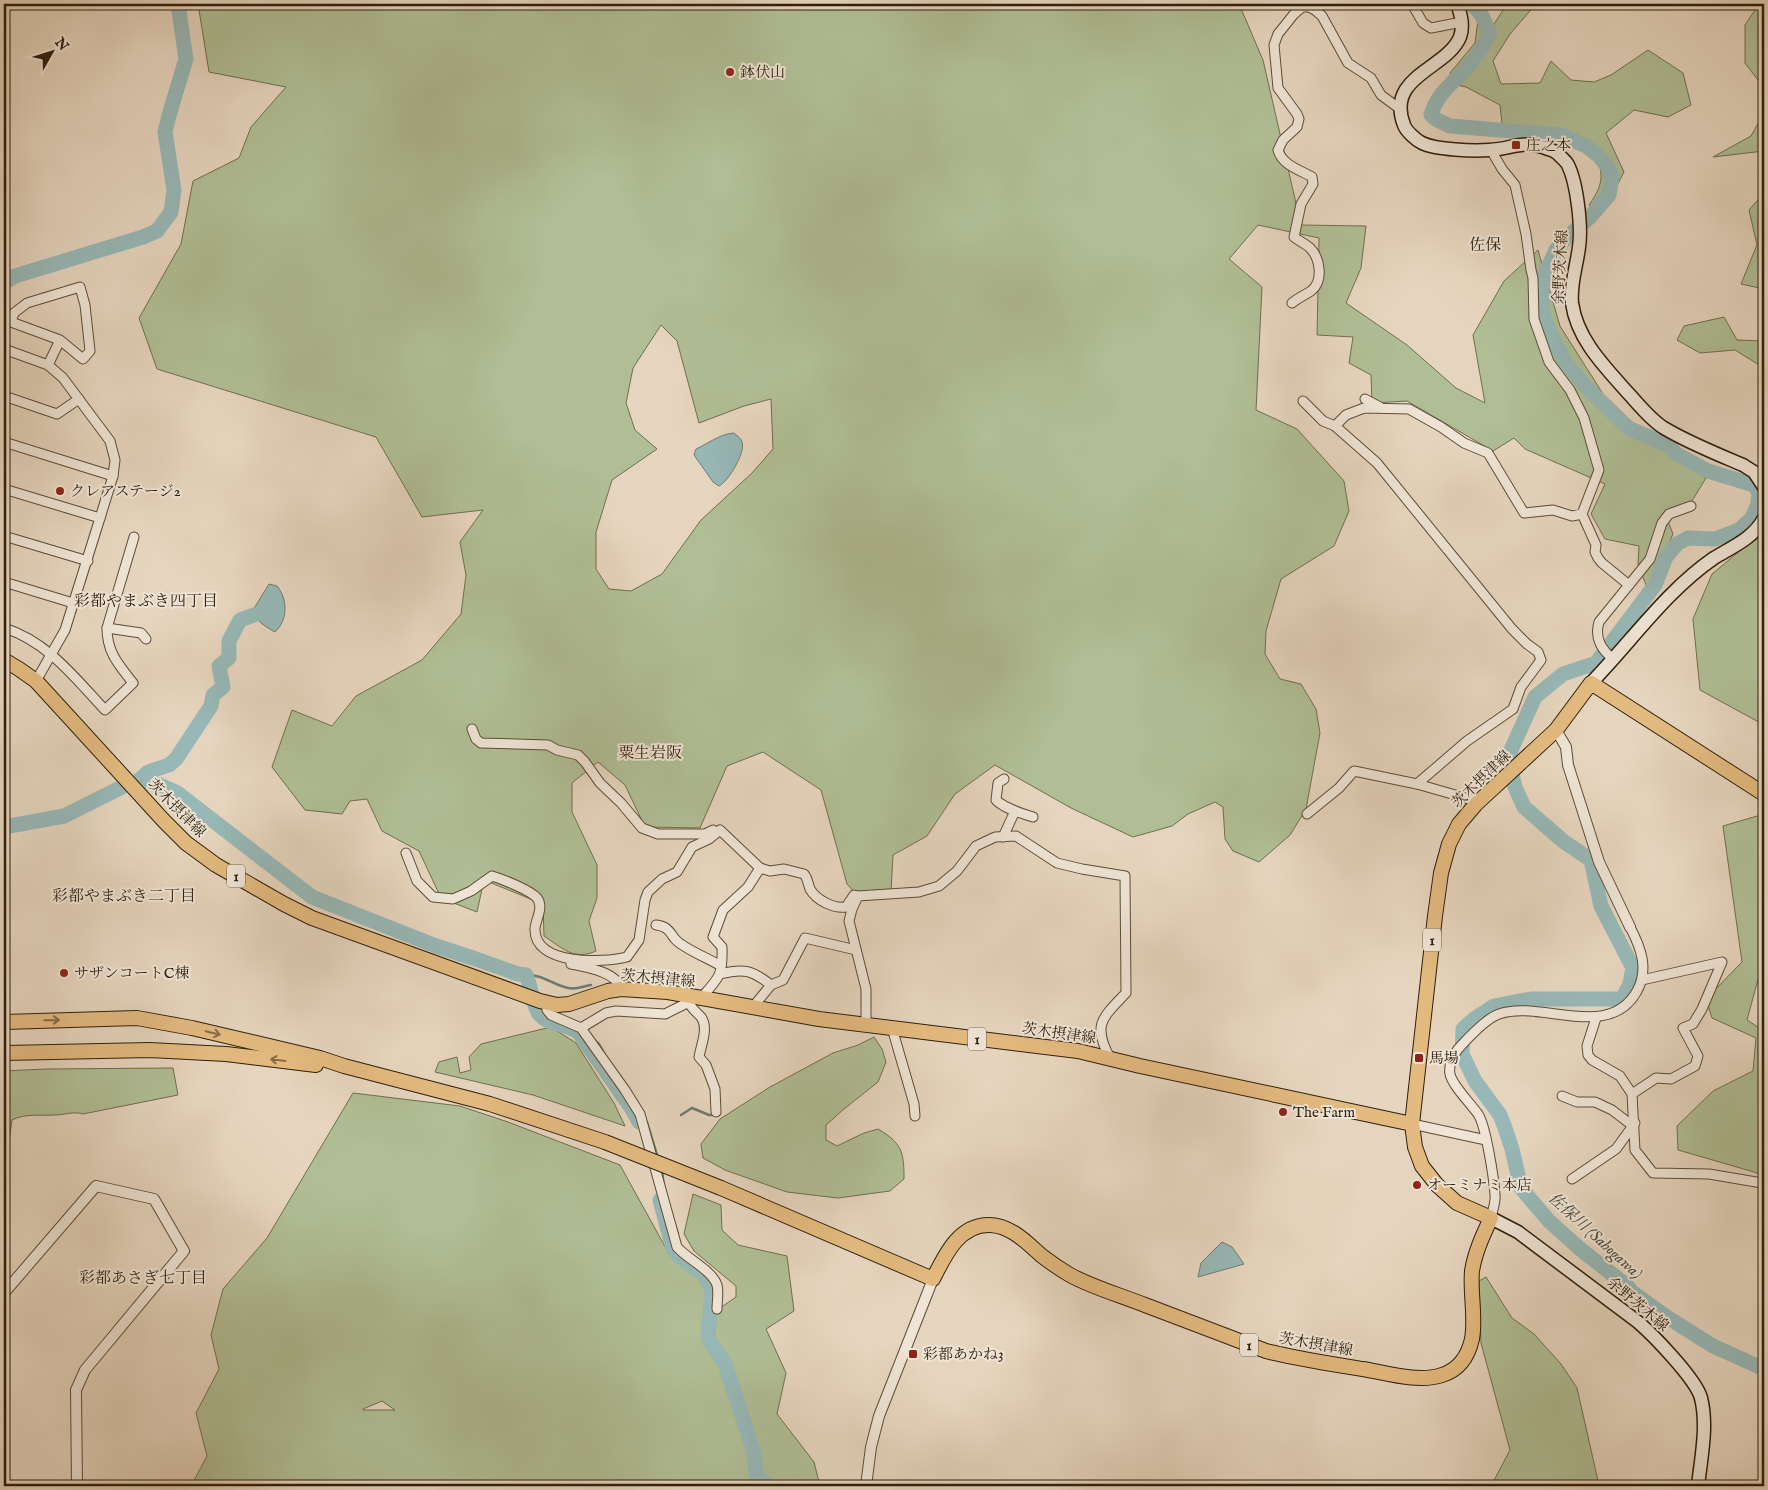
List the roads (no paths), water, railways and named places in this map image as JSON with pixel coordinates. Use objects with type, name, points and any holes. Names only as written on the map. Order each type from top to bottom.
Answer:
[{"type":"main road","points":[[1400,109],[1406,89],[1428,68],[1447,54],[1460,36],[1462,22],[1457,4]]},
{"type":"main road","name":"余野茨木線","points":[[1400,109],[1404,128],[1422,143],[1444,148],[1491,150],[1516,145],[1536,144],[1556,152],[1568,164],[1574,183],[1579,235],[1572,303],[1578,325],[1587,342],[1599,360],[1645,412],[1663,428],[1754,472],[1764,488]]},
{"type":"main road","points":[[1764,518],[1758,529],[1751,535],[1712,560],[1677,589],[1591,683],[1764,794]]},
{"type":"main road","name":"茨木摂津線","points":[[4,660],[36,681],[176,834],[216,865],[312,918],[539,1001],[569,1004],[608,991],[621,989],[668,992],[690,1001],[1078,1051],[1412,1124]]},
{"type":"main road","name":"茨木摂津線","points":[[933,1279],[945,1254],[958,1239],[976,1227],[997,1226],[1017,1235],[1048,1260],[1082,1281],[1266,1351],[1414,1377],[1428,1378],[1440,1376],[1451,1372],[1457,1367],[1467,1354],[1472,1338],[1472,1272],[1478,1245],[1491,1218],[1457,1203],[1436,1185],[1422,1166],[1415,1147],[1412,1124],[1441,873],[1450,844],[1459,824],[1476,804],[1556,730],[1591,683]]},
{"type":"main road","points":[[4,1022],[137,1018],[202,1030],[320,1058],[344,1066],[440,1090],[490,1104],[605,1142],[721,1188],[933,1279]]},
{"type":"main road","points":[[4,1054],[128,1049],[226,1054],[316,1065],[344,1066]]},
{"type":"main road","points":[[4,1058],[89,1054],[128,1049]]},
{"type":"main road","name":"余野茨木線","points":[[1491,1218],[1518,1232],[1638,1322],[1655,1337],[1690,1380],[1700,1396],[1704,1416],[1698,1486]]},
{"type":"street","points":[[1291,4],[1294,14]]},
{"type":"street","points":[[1412,4],[1423,23],[1431,28],[1462,22]]},
{"type":"street","points":[[1292,303],[1312,290],[1319,279],[1318,263],[1311,249],[1294,237],[1301,204],[1313,184],[1312,176],[1287,164],[1280,156],[1278,150],[1284,140],[1297,127],[1299,119],[1278,88],[1274,45],[1278,34],[1302,7],[1309,7],[1315,10],[1322,16],[1348,63],[1370,78],[1381,95],[1400,109]]},
{"type":"street","points":[[1491,150],[1502,169],[1515,185],[1533,278],[1534,319],[1549,362],[1570,390],[1584,418],[1599,470],[1582,514],[1596,545],[1595,552],[1598,558],[1602,564],[1629,585]]},
{"type":"street","points":[[80,287],[85,305],[90,351],[83,358],[60,340],[11,322],[14,313],[27,303],[80,287]]},
{"type":"street","points":[[48,365],[60,340]]},
{"type":"street","points":[[4,348],[48,365],[63,378],[110,441],[115,460],[113,476],[88,561],[64,630],[36,681]]},
{"type":"street","points":[[4,396],[57,414],[79,399]]},
{"type":"street","points":[[1365,399],[1383,408]]},
{"type":"street","points":[[1303,401],[1323,421],[1335,426],[1377,463],[1512,628],[1527,644],[1538,652],[1541,660],[1521,688],[1513,709],[1467,741],[1417,784]]},
{"type":"street","points":[[1335,426],[1346,415],[1364,408],[1409,409],[1441,426],[1464,443],[1488,454],[1524,513],[1553,510],[1572,516],[1582,514]]},
{"type":"street","points":[[4,442],[113,476]]},
{"type":"street","points":[[4,489],[100,518]]},
{"type":"street","points":[[1614,660],[1600,646],[1597,630],[1600,622],[1650,559],[1662,522],[1669,514],[1691,506]]},
{"type":"street","points":[[4,536],[88,561]]},
{"type":"street","points":[[4,628],[30,640],[51,654],[105,710],[133,683],[112,655],[107,641],[107,628],[134,537]]},
{"type":"street","points":[[4,582],[73,603]]},
{"type":"street","points":[[107,628],[142,633],[146,639]]},
{"type":"street","points":[[472,729],[476,739],[481,742],[548,745],[557,750],[578,756],[586,762],[600,783],[621,803],[642,828],[658,834],[705,834],[711,830],[720,830],[760,868],[770,871],[784,870],[804,874],[810,888],[819,900],[841,908],[846,907],[854,895],[919,892],[939,886],[957,872],[976,846],[995,837],[1016,836],[1057,863],[1125,876],[1126,993],[1109,1010],[1100,1029],[1101,1042],[1110,1058]]},
{"type":"street","points":[[1491,1218],[1495,1198],[1486,1133],[1480,1116],[1461,1092],[1450,1074],[1450,1065],[1458,1049],[1485,1023],[1498,1014],[1526,1012],[1596,1018],[1616,1010],[1632,1001],[1642,980],[1644,966],[1640,945],[1599,862],[1568,765],[1566,747],[1556,730]]},
{"type":"street","points":[[1307,814],[1338,788],[1354,771],[1417,784],[1473,800],[1476,804]]},
{"type":"street","points":[[1004,780],[998,783],[996,800],[1000,804],[1033,818]]},
{"type":"street","points":[[1003,837],[1015,811]]},
{"type":"street","points":[[406,853],[417,881],[433,897],[453,899],[471,891],[492,876],[512,883],[537,898],[540,906],[535,929],[540,946],[545,950],[571,959],[595,962],[627,957],[638,940],[648,892],[662,879],[677,872],[692,847],[709,839],[720,830]]},
{"type":"street","points":[[581,1028],[606,1013],[616,1011],[665,1014],[690,1001],[716,983],[721,970],[722,947],[713,937],[723,910],[748,887],[760,868]]},
{"type":"street","points":[[858,896],[849,921],[866,989],[866,1024]]},
{"type":"street","points":[[656,925],[665,927],[676,940],[721,970],[756,973],[771,985]]},
{"type":"street","points":[[752,1008],[771,985],[783,980],[804,938],[856,950]]},
{"type":"street","points":[[571,959],[572,964],[599,970],[619,984],[621,989]]},
{"type":"street","points":[[1632,1094],[1656,1078],[1671,1079],[1695,1066],[1698,1056],[1683,1028],[1693,1024],[1702,1009],[1722,962],[1642,980]]},
{"type":"street","points":[[539,1001],[551,1015],[581,1028],[640,1114],[677,1247],[714,1279],[717,1287],[717,1309]]},
{"type":"street","points":[[690,1001],[690,1006],[704,1023],[699,1057],[706,1065],[715,1089],[716,1112]]},
{"type":"street","points":[[1596,1018],[1587,1046],[1588,1055],[1592,1060],[1620,1076],[1632,1094],[1631,1106],[1635,1150],[1653,1173],[1709,1174],[1764,1181]]},
{"type":"street","points":[[896,1029],[894,1034],[914,1104],[915,1116]]},
{"type":"street","points":[[1562,1096],[1577,1102],[1594,1102],[1612,1110],[1634,1124]]},
{"type":"street","points":[[1412,1124],[1486,1140]]},
{"type":"street","points":[[1572,1179],[1616,1149],[1634,1124]]},
{"type":"street","points":[[4,1293],[96,1186],[154,1199],[184,1251],[85,1370],[80,1379],[76,1390],[77,1486]]},
{"type":"street","points":[[866,1486],[871,1447],[879,1416],[933,1279]]},
{"type":"water","points":[[734,433],[740,438],[743,447],[731,473],[719,486],[713,482],[694,455],[696,449],[719,437]]},
{"type":"water","points":[[269,584],[277,586],[285,603],[282,622],[275,632],[258,620],[253,610]]},
{"type":"water","points":[[1222,1242],[1232,1247],[1244,1264],[1198,1277],[1201,1263]]},
{"type":"waterway","points":[[4,283],[15,276],[143,237],[157,231],[171,212],[174,190],[165,132],[186,59],[178,4]]},
{"type":"waterway","name":"佐保川 (Sahogawa)","points":[[1472,4],[1481,14],[1490,33],[1474,59],[1443,93],[1431,115],[1450,126],[1561,135],[1586,146],[1599,156],[1609,169],[1612,177],[1609,195],[1590,217],[1564,240],[1556,250],[1544,276],[1542,310],[1546,323],[1566,363],[1589,390],[1628,428],[1668,445],[1675,453],[1708,471],[1754,485],[1759,493],[1758,504],[1752,518],[1739,530],[1715,539],[1688,538],[1677,544],[1666,557],[1655,585],[1596,663],[1563,674],[1535,697],[1511,750],[1509,761],[1515,787],[1524,807],[1563,841],[1591,860],[1601,906],[1633,968],[1630,984],[1622,999],[1531,999],[1494,1006],[1463,1029],[1462,1054],[1475,1081],[1500,1115],[1512,1149],[1521,1188],[1549,1221],[1632,1292],[1667,1317],[1713,1346],[1764,1369]]},
{"type":"waterway","points":[[138,781],[148,772],[169,765],[176,759],[211,706],[213,695],[223,687],[219,666],[229,658],[229,641],[240,620],[254,615]]},
{"type":"waterway","points":[[138,781],[160,785],[176,792],[312,897],[436,946],[518,974],[526,975],[539,1014],[548,1021],[579,1033],[639,1122]]},
{"type":"waterway","points":[[4,827],[64,816],[122,787]]},
{"type":"waterway","points":[[526,975],[537,976],[563,987],[577,988],[591,985]]},
{"type":"waterway","points":[[592,1038],[599,1044],[604,1053]]},
{"type":"waterway","points":[[681,1115],[692,1108],[709,1115],[712,1115],[713,1112]]},
{"type":"waterway","points":[[647,1122],[658,1158]]},
{"type":"waterway","points":[[662,1170],[664,1187]]},
{"type":"waterway","points":[[660,1200],[673,1249],[705,1276],[712,1290],[708,1338],[725,1364],[754,1452],[756,1475],[769,1486]]},
{"type":"waterway","points":[[674,1223],[678,1234]]},
{"type":"place","name":"鉢伏山","points":[[730,72]]},
{"type":"place","name":"庄之本","points":[[1516,145]]},
{"type":"place","name":"クレアステージ2","points":[[60,491]]},
{"type":"place","name":"サザンコートC棟","points":[[64,973]]},
{"type":"place","name":"馬場","points":[[1419,1058]]},
{"type":"place","name":"The Farm","points":[[1283,1112]]},
{"type":"place","name":"オーミナミ本店","points":[[1417,1185]]},
{"type":"place","name":"彩都あかね3","points":[[913,1354]]},
{"type":"district","name":"佐保","points":[[1485,244]]},
{"type":"district","name":"彩都やまぶき四丁目","points":[[146,600]]},
{"type":"district","name":"粟生岩阪","points":[[650,752]]},
{"type":"district","name":"彩都やまぶき二丁目","points":[[124,895]]},
{"type":"district","name":"彩都あさぎ七丁目","points":[[143,1277]]}]
